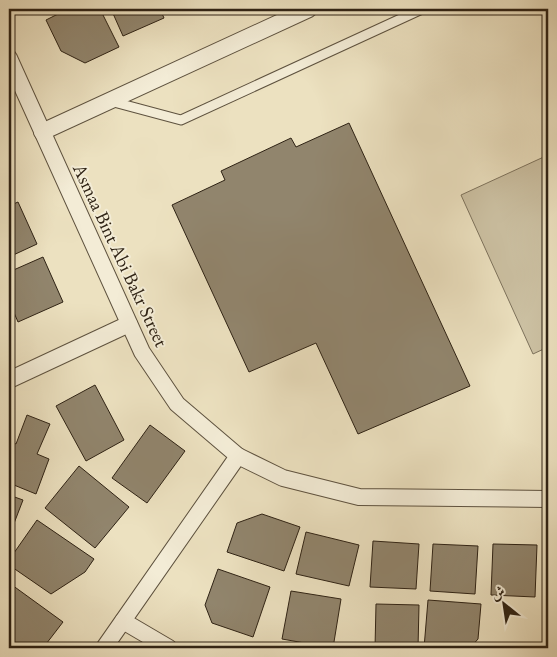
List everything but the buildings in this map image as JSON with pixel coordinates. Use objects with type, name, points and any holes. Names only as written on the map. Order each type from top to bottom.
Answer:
[{"type":"street","points":[[42,132],[310,9]]},
{"type":"street","name":"Asmaa Bint Abi Bakr Street","points":[[9,58],[142,352],[177,404],[238,456],[283,478],[359,497],[548,500]]},
{"type":"street","points":[[9,380],[129,324]]},
{"type":"street","points":[[104,648],[238,456]]},
{"type":"street","points":[[123,621],[169,648]]},
{"type":"lane","points":[[9,12],[15,9]]},
{"type":"lane","points":[[110,101],[181,120],[421,9]]},
{"type":"shaded area","points":[[548,155],[548,347],[533,354],[461,195]]}]
